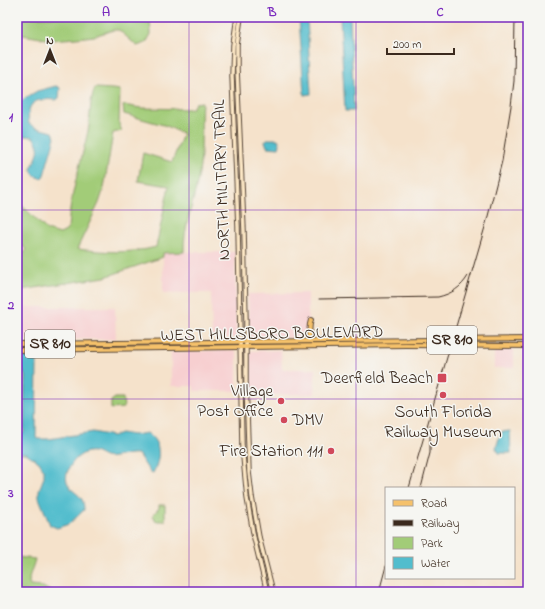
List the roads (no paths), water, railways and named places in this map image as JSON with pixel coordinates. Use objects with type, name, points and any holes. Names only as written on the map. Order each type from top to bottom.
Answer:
[{"type":"main road","points":[[307,341],[310,335],[311,320]]},
{"type":"main road","name":"WEST HILLSBORO BOULEVARD","points":[[17,344],[528,339]]},
{"type":"main road","points":[[415,345],[421,344],[424,340]]},
{"type":"main road","points":[[368,346],[376,341]]},
{"type":"main road","points":[[75,349],[83,343]]},
{"type":"main road","points":[[84,349],[89,343]]},
{"type":"main road","name":"WEST HILLSBORO BOULEVARD","points":[[17,350],[415,345],[528,346]]},
{"type":"street","name":"NORTH MILITARY TRAIL","points":[[237,17],[233,45],[232,76],[242,446],[244,473],[254,538],[267,592]]},
{"type":"street","name":"NORTH MILITARY TRAIL","points":[[241,17],[237,45],[237,69],[244,230],[248,447],[251,491],[259,537],[273,592]]},
{"type":"water","points":[[299,17],[307,17],[311,94],[304,95]]},
{"type":"water","points":[[340,17],[350,17],[354,111],[345,111]]},
{"type":"water","points":[[56,86],[60,88],[59,98],[56,100],[43,100],[34,103],[29,110],[28,116],[29,124],[36,128],[53,132],[55,137],[44,175],[41,179],[33,174],[31,169],[38,153],[38,146],[36,142],[33,137],[26,136],[17,138],[17,103],[37,91]]},
{"type":"water","points":[[267,139],[278,139],[280,144],[279,148],[267,147],[265,141]]},
{"type":"water","points":[[17,357],[34,357],[37,362],[36,438],[49,439],[93,432],[113,436],[121,433],[134,435],[147,433],[155,441],[158,451],[156,467],[153,473],[149,471],[138,454],[108,457],[94,452],[84,453],[73,462],[66,478],[69,486],[82,500],[84,510],[69,524],[57,528],[50,525],[39,498],[39,490],[44,477],[44,470],[39,462],[26,453],[17,453],[17,440],[24,431],[25,377],[23,369],[17,366]]},
{"type":"water","points":[[510,431],[511,453],[499,453],[496,448],[501,432]]},
{"type":"railway","points":[[409,487],[487,220],[502,161],[514,81],[515,17]]},
{"type":"railway","points":[[319,299],[438,297],[455,290],[468,276]]},
{"type":"railway","points":[[421,487],[430,453],[430,425]]},
{"type":"railway","points":[[379,592],[385,570]]},
{"type":"place","name":"Deerfield Beach","points":[[442,378]]},
{"type":"place","name":"South Florida Railway Museum","points":[[443,395]]},
{"type":"place","name":"Village Post Office","points":[[281,401]]},
{"type":"place","name":"DMV","points":[[284,420]]},
{"type":"place","name":"Fire Station 111","points":[[331,451]]}]
